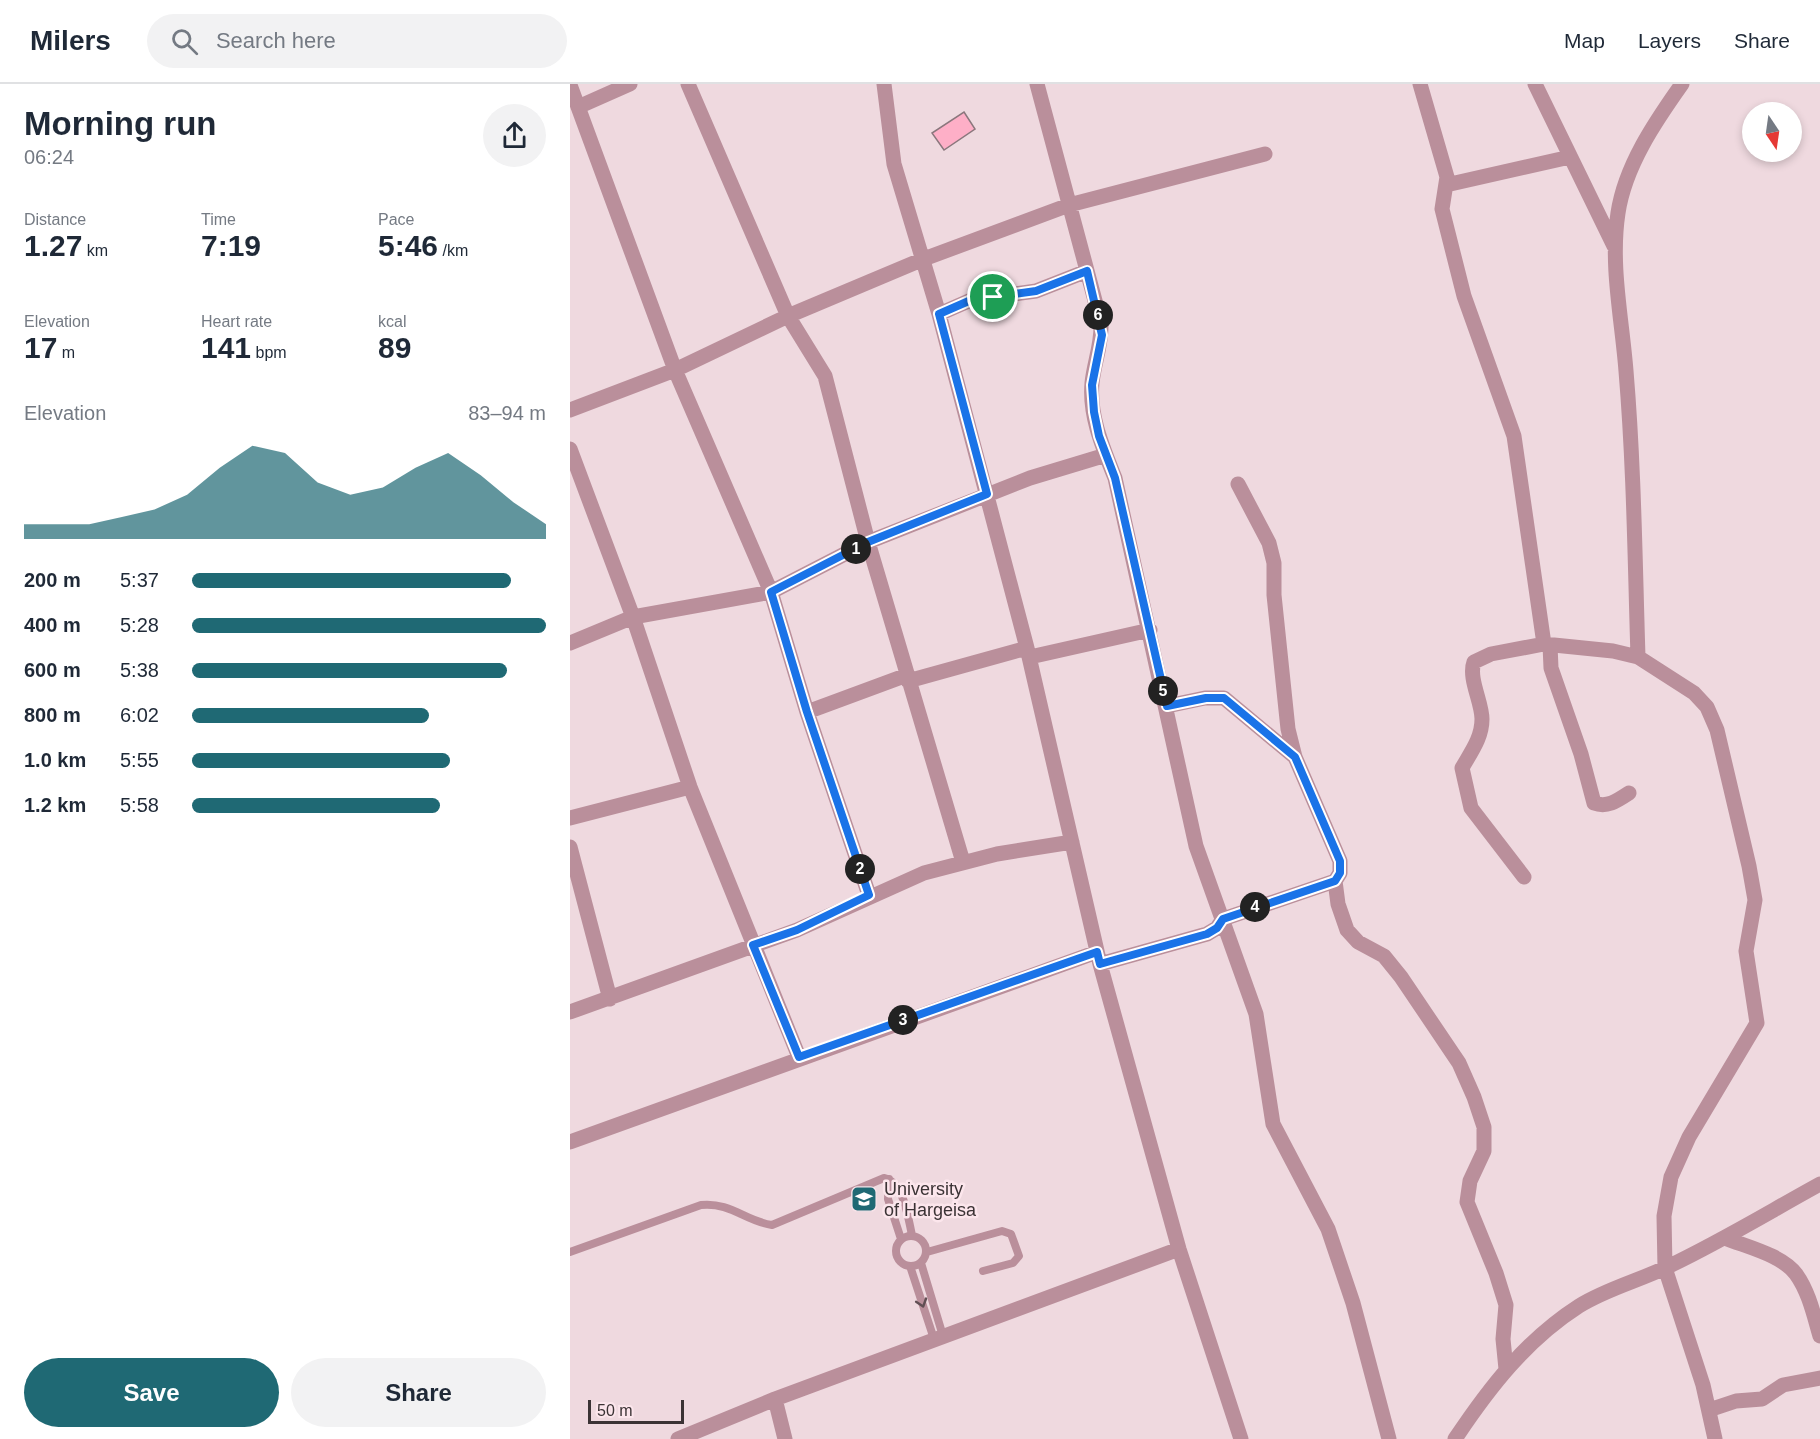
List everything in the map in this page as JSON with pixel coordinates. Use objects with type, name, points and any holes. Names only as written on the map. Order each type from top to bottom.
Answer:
[{"type":"street","points":[[578,108],[630,84]]},
{"type":"street","points":[[688,84],[788,316],[825,376],[868,542],[963,862]]},
{"type":"street","points":[[884,84],[894,164],[939,314],[1029,652],[1098,958],[1179,1250],[1241,1439]]},
{"type":"street","points":[[1037,84],[1101,323],[1102,335],[1092,385],[1099,436],[1115,478],[1196,846],[1256,1014],[1273,1124],[1328,1229],[1353,1303],[1389,1439]]},
{"type":"street","points":[[1420,84],[1445,171],[1446,185],[1442,209],[1464,296],[1514,436],[1551,669],[1578,744],[1593,802],[1601,805],[1613,803],[1629,794]]},
{"type":"street","points":[[1535,84],[1614,248]]},
{"type":"street","points":[[1638,657],[1626,373],[1614,248],[1618,211],[1633,165],[1661,113],[1682,84]]},
{"type":"street","points":[[570,85],[675,370],[771,592],[807,712],[869,895]]},
{"type":"street","points":[[570,410],[675,370],[788,316],[921,260],[1069,205],[1265,154]]},
{"type":"street","points":[[1446,185],[1570,157]]},
{"type":"street","points":[[939,314],[971,300],[1036,291],[1087,271]]},
{"type":"street","points":[[570,449],[633,617],[690,787],[799,1057]]},
{"type":"street","points":[[570,643],[633,617],[771,592],[868,542],[987,494],[1106,455]]},
{"type":"street","points":[[570,1142],[799,1057],[1098,958],[1207,934],[1217,928],[1223,919],[1335,881],[1340,873],[1340,861],[1295,757],[1288,729],[1274,595],[1274,563],[1269,543],[1238,484]]},
{"type":"street","points":[[807,712],[908,678],[1029,652],[1150,630]]},
{"type":"street","points":[[1524,877],[1471,808],[1462,768],[1479,737],[1482,719],[1473,673],[1474,662],[1491,654],[1547,645],[1614,651],[1638,657],[1694,693],[1707,707],[1717,730],[1755,900],[1746,951],[1757,1023],[1689,1137],[1671,1177],[1664,1216],[1665,1268],[1709,1410],[1715,1439]]},
{"type":"street","points":[[1167,706],[1206,698],[1224,698],[1295,757]]},
{"type":"street","points":[[570,818],[690,787]]},
{"type":"street","points":[[570,1012],[797,930],[869,895],[924,873],[963,862],[1072,842]]},
{"type":"street","points":[[570,847],[610,999]]},
{"type":"street","points":[[1335,881],[1338,904],[1347,930],[1358,942],[1384,956],[1401,977],[1459,1063],[1474,1097],[1484,1127],[1484,1151],[1470,1181],[1467,1202],[1496,1273],[1506,1305],[1503,1339],[1506,1369]]},
{"type":"street","points":[[1455,1439],[1494,1382],[1506,1369],[1539,1337],[1581,1305],[1665,1268],[1725,1238],[1820,1184]]},
{"type":"street","points":[[1725,1238],[1785,1263],[1796,1273],[1806,1292],[1820,1336]]},
{"type":"street","points":[[678,1439],[776,1399],[1179,1250]]},
{"type":"street","points":[[1709,1410],[1736,1401],[1762,1399],[1783,1385],[1820,1378]]},
{"type":"street","points":[[776,1399],[785,1439]]},
{"type":"lane","points":[[570,1252],[701,1204],[716,1203],[772,1225],[877,1179],[889,1179]]},
{"type":"lane","points":[[889,1179],[901,1195],[912,1235],[923,1241],[927,1252]]},
{"type":"lane","points":[[889,1179],[888,1199],[901,1239]]},
{"type":"lane","points":[[939,1338],[921,1263],[927,1252],[1002,1231],[1011,1234],[1019,1256],[1013,1263],[983,1271]]},
{"type":"lane","points":[[912,1235],[901,1239],[897,1244],[896,1256],[904,1264],[910,1266],[921,1263]]},
{"type":"lane","points":[[910,1266],[939,1338]]},
{"type":"building","points":[[964,112],[975,129],[944,150],[932,133]]},
{"type":"place","name":"University of Hargeisa","points":[[864,1199]]},
{"type":"route","points":[[1087,271],[1102,335],[1092,385],[1094,412],[1099,436],[1115,478],[1167,706],[1206,698],[1224,698],[1295,757],[1340,861],[1340,873],[1335,881],[1223,919],[1217,928],[1207,934],[1100,964],[1097,952],[799,1057],[753,945],[797,930],[869,895],[807,712],[771,592],[868,542],[987,494],[939,314],[971,300],[993,297],[1036,291],[1087,271]]}]
